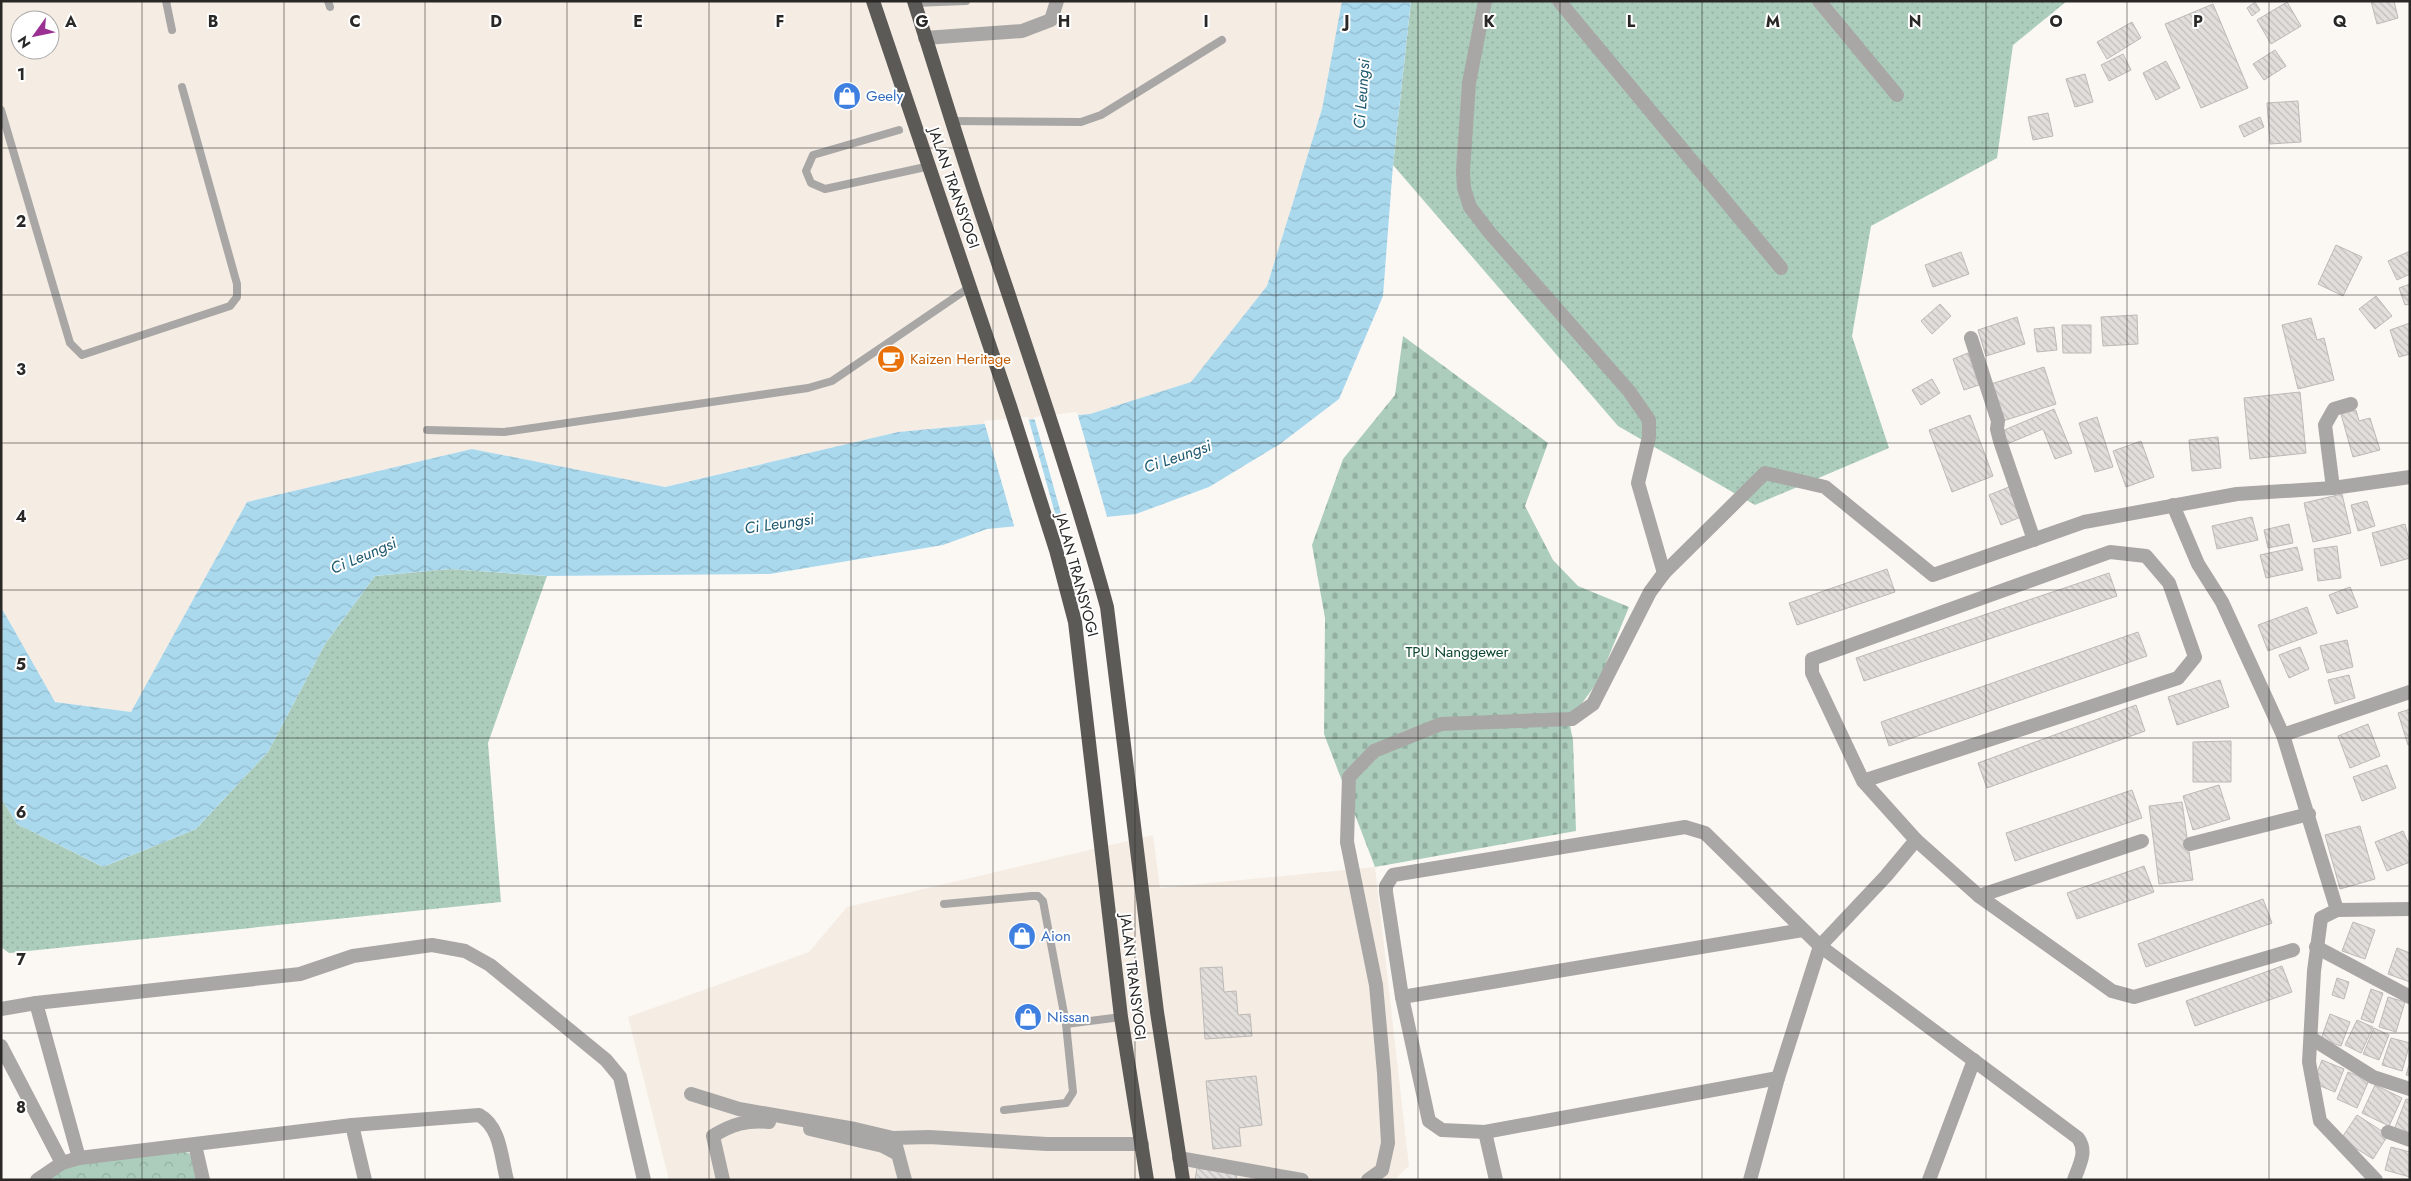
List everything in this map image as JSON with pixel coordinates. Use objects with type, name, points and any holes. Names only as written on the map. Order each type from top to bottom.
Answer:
[{"type":"highway","name":"JALAN TRANSYOGI","points":[[873,1],[1010,406],[1056,550],[1075,622],[1121,1017],[1147,1180]]},
{"type":"highway","name":"JALAN TRANSYOGI","points":[[914,2],[951,121],[1043,398],[1107,607],[1156,1012],[1183,1180]]},
{"type":"street","points":[[925,38],[1022,31],[1051,20],[1057,1]]},
{"type":"street","points":[[1485,1],[1469,83],[1463,171],[1470,207],[1630,392],[1649,420],[1649,437],[1638,484],[1664,573]]},
{"type":"street","points":[[1559,1],[1781,268]]},
{"type":"street","points":[[1819,1],[1897,95]]},
{"type":"street","points":[[1971,338],[1998,421],[1997,429],[2000,441],[2034,540]]},
{"type":"street","points":[[2333,488],[2325,425],[2334,409],[2350,404]]},
{"type":"street","points":[[1368,1180],[1382,1170],[1388,1134],[1376,984],[1347,842],[1349,777],[1374,751],[1441,724],[1572,719],[1593,704],[1650,592],[1664,573],[1765,473],[1825,487],[1932,575],[2084,522],[2237,494],[2333,488],[2410,477]]},
{"type":"street","points":[[2173,505],[2198,564],[2222,602],[2283,735],[2309,814],[2337,910]]},
{"type":"street","points":[[1863,781],[2178,678],[2195,657],[2168,583],[2146,556],[2110,552],[1812,659],[1812,673],[1863,781],[1916,840],[1979,896],[2112,991],[2134,997],[2293,950]]},
{"type":"street","points":[[2283,735],[2410,692]]},
{"type":"street","points":[[2190,844],[2309,814]]},
{"type":"street","points":[[1778,1078],[1486,1132],[1442,1130],[1430,1121],[1402,997],[1386,886],[1393,875],[1685,828],[1705,833],[1820,946],[2078,1138],[2083,1146],[2084,1153],[2074,1180]]},
{"type":"street","points":[[1750,1180],[1778,1078],[1820,946],[1886,876],[1916,840]]},
{"type":"street","points":[[1979,896],[2142,842]]},
{"type":"street","points":[[2376,1180],[2320,1121],[2309,1062],[2316,947],[2321,918],[2337,910],[2410,909]]},
{"type":"street","points":[[1402,997],[1803,930]]},
{"type":"street","points":[[1,1009],[36,1003],[300,974],[354,956],[432,946],[465,951],[490,964],[606,1060],[620,1077],[644,1180]]},
{"type":"street","points":[[2316,947],[2410,997]]},
{"type":"street","points":[[36,1003],[79,1158]]},
{"type":"street","points":[[2311,1038],[2373,1078],[2410,1089]]},
{"type":"street","points":[[1,1046],[62,1163]]},
{"type":"street","points":[[1929,1180],[1974,1060]]},
{"type":"street","points":[[691,1094],[739,1108],[855,1128],[893,1138],[929,1137],[1047,1144],[1142,1144]]},
{"type":"street","points":[[36,1180],[62,1163],[79,1158],[352,1125],[479,1115],[494,1127],[507,1180]]},
{"type":"street","points":[[723,1180],[713,1136],[729,1126],[752,1120],[792,1125],[883,1146],[898,1154]]},
{"type":"street","points":[[352,1125],[365,1180]]},
{"type":"street","points":[[1486,1132],[1496,1180]]},
{"type":"street","points":[[2388,1132],[2410,1140]]},
{"type":"street","points":[[893,1138],[905,1180]]},
{"type":"street","points":[[195,1145],[203,1180]]},
{"type":"street","points":[[1179,1158],[1302,1180]]},
{"type":"lane","points":[[166,1],[172,30]]},
{"type":"lane","points":[[914,2],[966,1]]},
{"type":"lane","points":[[951,121],[1081,122],[1101,115],[1222,40]]},
{"type":"lane","points":[[1,110],[70,343],[82,355],[230,306],[237,297],[237,284],[182,88]]},
{"type":"lane","points":[[899,130],[813,154],[806,171],[811,183],[825,188],[930,166]]},
{"type":"lane","points":[[427,430],[504,432],[808,388],[832,381],[970,287]]},
{"type":"lane","points":[[944,904],[1032,896],[1041,898],[1066,1024],[1073,1092],[1071,1098],[1066,1103],[1004,1110]]},
{"type":"lane","points":[[1066,1024],[1121,1017]]},
{"type":"shaded area","points":[[1,1],[1343,1],[1322,109],[1267,286],[1192,382],[1090,414],[898,432],[664,487],[472,449],[247,502],[131,712],[55,702],[1,607]]},
{"type":"shaded area","points":[[1153,835],[1160,888],[1375,867],[1409,1166],[1394,1180],[669,1180],[628,1017],[809,952],[847,907]]},
{"type":"green space","points":[[1411,1],[2067,1],[2013,45],[1997,158],[1871,226],[1852,336],[1889,448],[1755,505],[1618,426],[1393,165]]},
{"type":"green space","name":"TPU Nanggewer","points":[[1403,336],[1548,443],[1525,506],[1553,560],[1578,586],[1629,607],[1599,680],[1569,721],[1573,740],[1576,831],[1375,867],[1324,734],[1325,618],[1312,545],[1343,459],[1395,395]]},
{"type":"green space","points":[[450,569],[547,576],[488,743],[501,902],[9,953],[1,947],[1,798],[17,824],[103,867],[196,829],[268,752],[325,644],[375,576]]},
{"type":"green space","points":[[177,1149],[189,1153],[195,1165],[198,1180],[42,1180],[81,1158]]},
{"type":"water","name":"Ci Leungsi","points":[[1342,1],[1411,1],[1393,165],[1383,296],[1339,399],[1280,444],[1209,487],[1136,514],[987,529],[943,545],[770,574],[547,576],[450,569],[375,576],[325,644],[268,752],[196,829],[103,867],[17,824],[1,798],[1,607],[55,702],[131,712],[247,502],[472,449],[665,487],[898,432],[1090,414],[1191,382],[1267,286],[1322,109]]},
{"type":"pier","points":[[1077,412],[1108,520],[1064,524],[1034,417]]},
{"type":"pier","points":[[1028,417],[1058,524],[1015,529],[984,421]]},
{"type":"building","points":[[2371,1],[2394,1],[2398,18],[2377,24]]},
{"type":"building","points":[[2255,2],[2260,10],[2252,16],[2247,8]]},
{"type":"building","points":[[2287,2],[2301,26],[2271,44],[2257,20]]},
{"type":"building","points":[[2213,4],[2248,88],[2201,108],[2165,24]]},
{"type":"building","points":[[2132,22],[2141,38],[2107,59],[2097,42]]},
{"type":"building","points":[[2275,50],[2286,66],[2264,80],[2253,64]]},
{"type":"building","points":[[2123,54],[2131,70],[2109,81],[2101,65]]},
{"type":"building","points":[[2166,61],[2180,88],[2156,100],[2143,73]]},
{"type":"building","points":[[2085,74],[2093,102],[2075,107],[2066,79]]},
{"type":"building","points":[[2298,101],[2301,142],[2270,144],[2267,103]]},
{"type":"building","points":[[2048,113],[2053,136],[2033,140],[2028,117]]},
{"type":"building","points":[[2260,117],[2264,127],[2244,137],[2239,126]]},
{"type":"building","points":[[2336,245],[2362,257],[2343,296],[2318,284]]},
{"type":"building","points":[[2410,251],[2410,274],[2397,280],[2388,261]]},
{"type":"building","points":[[1961,252],[1969,274],[1933,287],[1925,265]]},
{"type":"building","points":[[2410,284],[2410,304],[2405,305],[2399,288]]},
{"type":"building","points":[[2376,296],[2392,316],[2375,329],[2359,309]]},
{"type":"building","points":[[1940,304],[1951,316],[1932,334],[1921,321]]},
{"type":"building","points":[[2137,315],[2138,344],[2103,346],[2101,317]]},
{"type":"building","points":[[2017,317],[2025,344],[1986,356],[1978,330]]},
{"type":"building","points":[[2311,318],[2317,340],[2324,338],[2334,380],[2298,389],[2282,325]]},
{"type":"building","points":[[2410,323],[2410,354],[2399,357],[2390,330]]},
{"type":"building","points":[[2062,325],[2091,325],[2091,353],[2063,353]]},
{"type":"building","points":[[2054,327],[2057,350],[2037,352],[2034,329]]},
{"type":"building","points":[[1968,353],[1979,385],[1964,390],[1953,359]]},
{"type":"building","points":[[2044,367],[2056,404],[2003,421],[1991,384]]},
{"type":"building","points":[[1932,379],[1940,393],[1921,405],[1912,390]]},
{"type":"building","points":[[2300,392],[2306,453],[2250,459],[2244,398]]},
{"type":"building","points":[[2054,409],[2072,453],[2055,459],[2043,429],[2007,444],[2002,431]]},
{"type":"building","points":[[2356,410],[2359,421],[2370,418],[2380,450],[2353,457],[2341,414]]},
{"type":"building","points":[[1970,415],[1993,476],[1952,492],[1929,430]]},
{"type":"building","points":[[2097,417],[2113,467],[2095,472],[2079,423]]},
{"type":"building","points":[[2218,437],[2221,468],[2192,471],[2189,440]]},
{"type":"building","points":[[2141,441],[2154,477],[2126,487],[2113,451]]},
{"type":"building","points":[[2009,487],[2021,517],[2001,525],[1989,495]]},
{"type":"building","points":[[2342,494],[2351,533],[2313,542],[2304,503]]},
{"type":"building","points":[[2367,501],[2375,526],[2358,531],[2351,505]]},
{"type":"building","points":[[2252,517],[2258,540],[2217,549],[2212,526]]},
{"type":"building","points":[[2289,524],[2293,543],[2268,548],[2264,530]]},
{"type":"building","points":[[2405,524],[2410,543],[2410,558],[2381,566],[2372,533]]},
{"type":"building","points":[[2337,546],[2341,578],[2318,581],[2314,549]]},
{"type":"building","points":[[2297,547],[2303,570],[2266,578],[2260,555]]},
{"type":"building","points":[[1887,569],[1895,592],[1797,625],[1789,603]]},
{"type":"building","points":[[2109,573],[2117,596],[1864,681],[1856,658]]},
{"type":"building","points":[[2350,587],[2358,607],[2337,614],[2329,595]]},
{"type":"building","points":[[2307,607],[2317,633],[2268,651],[2258,625]]},
{"type":"building","points":[[2138,632],[2147,656],[1889,746],[1881,722]]},
{"type":"building","points":[[2347,640],[2353,667],[2327,673],[2320,646]]},
{"type":"building","points":[[2300,647],[2309,669],[2289,678],[2279,655]]},
{"type":"building","points":[[2349,675],[2355,698],[2335,704],[2328,680]]},
{"type":"building","points":[[2220,680],[2229,707],[2177,725],[2168,697]]},
{"type":"building","points":[[2136,705],[2145,731],[1987,788],[1978,763]]},
{"type":"building","points":[[2410,709],[2410,745],[2408,745],[2398,713]]},
{"type":"building","points":[[2368,724],[2380,756],[2350,768],[2338,736]]},
{"type":"building","points":[[2231,741],[2231,782],[2193,782],[2193,742]]},
{"type":"building","points":[[2387,765],[2396,788],[2362,801],[2353,777]]},
{"type":"building","points":[[2219,785],[2230,819],[2193,830],[2183,796]]},
{"type":"building","points":[[2132,790],[2142,818],[2015,861],[2006,833]]},
{"type":"building","points":[[2182,802],[2193,880],[2159,884],[2149,806]]},
{"type":"building","points":[[2360,826],[2375,879],[2340,889],[2325,835]]},
{"type":"building","points":[[2403,831],[2410,847],[2410,862],[2387,871],[2375,842]]},
{"type":"building","points":[[2144,866],[2154,892],[2077,919],[2067,893]]},
{"type":"building","points":[[2263,899],[2272,923],[2146,967],[2138,944]]},
{"type":"building","points":[[2353,922],[2375,930],[2365,959],[2342,951]]},
{"type":"building","points":[[2397,948],[2410,953],[2410,982],[2388,974]]},
{"type":"building","points":[[2282,966],[2292,992],[2195,1026],[2186,1001]]},
{"type":"building","points":[[1222,967],[1224,992],[1236,991],[1238,1015],[1250,1014],[1252,1036],[1205,1039],[1200,968]]},
{"type":"building","points":[[2337,978],[2349,982],[2344,999],[2332,995]]},
{"type":"building","points":[[2371,989],[2383,993],[2373,1023],[2361,1019]]},
{"type":"building","points":[[2388,997],[2405,1002],[2396,1032],[2379,1027]]},
{"type":"building","points":[[2330,1014],[2350,1022],[2341,1046],[2321,1039]]},
{"type":"building","points":[[2357,1020],[2373,1027],[2361,1053],[2345,1045]]},
{"type":"building","points":[[2374,1028],[2389,1035],[2379,1060],[2363,1054]]},
{"type":"building","points":[[2391,1038],[2410,1043],[2402,1071],[2382,1065]]},
{"type":"building","points":[[2322,1060],[2344,1069],[2335,1092],[2313,1083]]},
{"type":"building","points":[[2410,1062],[2410,1076],[2406,1075]]},
{"type":"building","points":[[2348,1072],[2369,1080],[2357,1108],[2337,1099]]},
{"type":"building","points":[[1256,1076],[1262,1125],[1239,1128],[1241,1146],[1213,1149],[1206,1081]]},
{"type":"building","points":[[2375,1085],[2402,1098],[2389,1126],[2362,1113]]},
{"type":"building","points":[[2406,1099],[2410,1100],[2409,1136],[2394,1130]]},
{"type":"building","points":[[2357,1115],[2388,1135],[2373,1159],[2341,1139]]},
{"type":"building","points":[[2391,1147],[2410,1152],[2410,1177],[2385,1170]]},
{"type":"building","points":[[1197,1168],[1237,1174],[1236,1179],[1240,1180],[1195,1180]]},
{"type":"place","name":"Geely","points":[[847,96]]},
{"type":"place","name":"Kaizen Heritage","points":[[891,359]]},
{"type":"place","name":"Aion","points":[[1022,936]]},
{"type":"place","name":"Nissan","points":[[1028,1017]]}]
